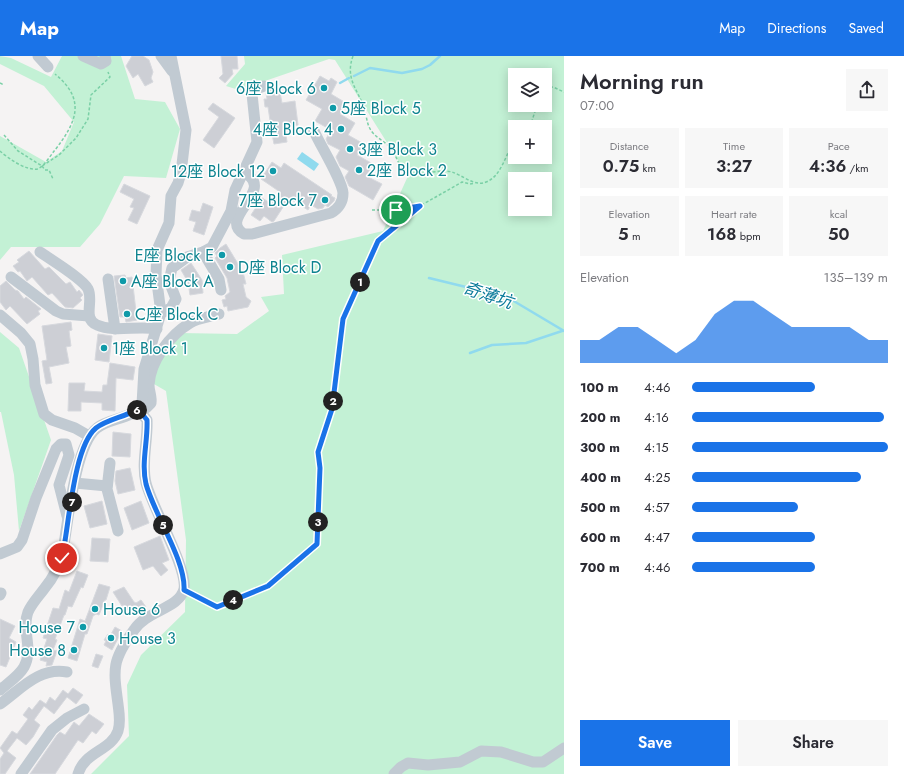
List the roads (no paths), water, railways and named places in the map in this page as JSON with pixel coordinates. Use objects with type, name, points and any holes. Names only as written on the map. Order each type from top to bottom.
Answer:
[{"type":"street","points":[[38,56],[48,67]]},
{"type":"street","points":[[83,56],[99,63],[105,59]]},
{"type":"street","points":[[161,56],[174,73]]},
{"type":"street","points":[[138,409],[142,401],[143,375],[146,357],[157,329],[161,313],[156,275],[157,250],[169,223],[171,196],[178,183],[181,173],[186,130],[171,56]]},
{"type":"street","points":[[161,313],[171,308],[175,303],[176,296],[169,281],[172,268],[178,262],[187,257],[203,252],[212,247],[219,237],[233,206],[235,190],[257,142],[252,94],[256,89],[264,86]]},
{"type":"street","points":[[243,172],[251,176],[255,185],[254,191],[236,221],[237,228],[244,234],[252,234],[331,213],[342,202],[342,189],[314,131]]},
{"type":"street","points":[[40,252],[87,287],[91,298],[90,318]]},
{"type":"street","points":[[203,252],[219,279],[221,290]]},
{"type":"street","points":[[11,277],[56,311],[63,314],[90,318],[99,326],[115,329],[140,327],[157,329]]},
{"type":"street","points":[[108,279],[115,329]]},
{"type":"street","points":[[0,690],[22,671],[26,663],[29,652],[27,616],[33,604],[52,579],[59,565],[80,456],[89,436],[100,425],[138,409],[146,408],[151,403],[149,386],[150,377],[153,368],[167,344],[190,322],[219,314]]},
{"type":"street","points":[[0,315],[21,333],[30,344],[35,385],[44,414],[50,419],[75,428],[89,436]]},
{"type":"street","points":[[78,774],[87,758],[111,742],[118,732],[120,720],[114,669],[118,656],[128,639],[144,618],[174,603],[184,590],[182,571],[146,484],[144,462],[147,420],[138,409]]},
{"type":"street","points":[[0,554],[17,547],[22,540],[36,498],[56,449],[61,444],[66,444],[69,455],[59,485],[68,521]]},
{"type":"street","points":[[110,463],[107,486],[118,531]]},
{"type":"street","points":[[75,483],[107,486]]},
{"type":"street","points":[[0,704],[42,674],[55,671],[67,672]]},
{"type":"street","points":[[21,774],[52,730],[67,718],[84,709]]},
{"type":"street","points":[[394,774],[406,764],[415,763],[428,765],[460,762],[476,753],[486,751],[506,753],[533,762],[543,762],[552,758],[564,748]]},
{"type":"water","points":[[302,152],[319,164],[314,171],[297,159]]},
{"type":"waterway","points":[[354,76],[370,68],[402,73],[422,69],[430,65],[440,56]]},
{"type":"waterway","points":[[340,83],[349,78]]},
{"type":"waterway","name":"奇薄坑","points":[[429,278],[507,297],[564,331]]},
{"type":"waterway","points":[[470,353],[492,345],[526,343],[562,331]]},
{"type":"place","name":"6座 Block 6","points":[[324,88]]},
{"type":"place","name":"5座 Block 5","points":[[333,108]]},
{"type":"place","name":"4座 Block 4","points":[[341,129]]},
{"type":"place","name":"3座 Block 3","points":[[350,149]]},
{"type":"place","name":"2座 Block 2","points":[[359,170]]},
{"type":"place","name":"12座 Block 12","points":[[273,171]]},
{"type":"place","name":"7座 Block 7","points":[[325,200]]},
{"type":"place","name":"E座 Block E","points":[[222,255]]},
{"type":"place","name":"D座 Block D","points":[[230,267]]},
{"type":"place","name":"A座 Block A","points":[[123,281]]},
{"type":"place","name":"C座 Block C","points":[[127,314]]},
{"type":"place","name":"1座 Block 1","points":[[104,348]]},
{"type":"place","name":"House 6","points":[[95,609]]},
{"type":"place","name":"House 7","points":[[83,627]]},
{"type":"place","name":"House 3","points":[[111,638]]},
{"type":"place","name":"House 8","points":[[74,650]]}]
